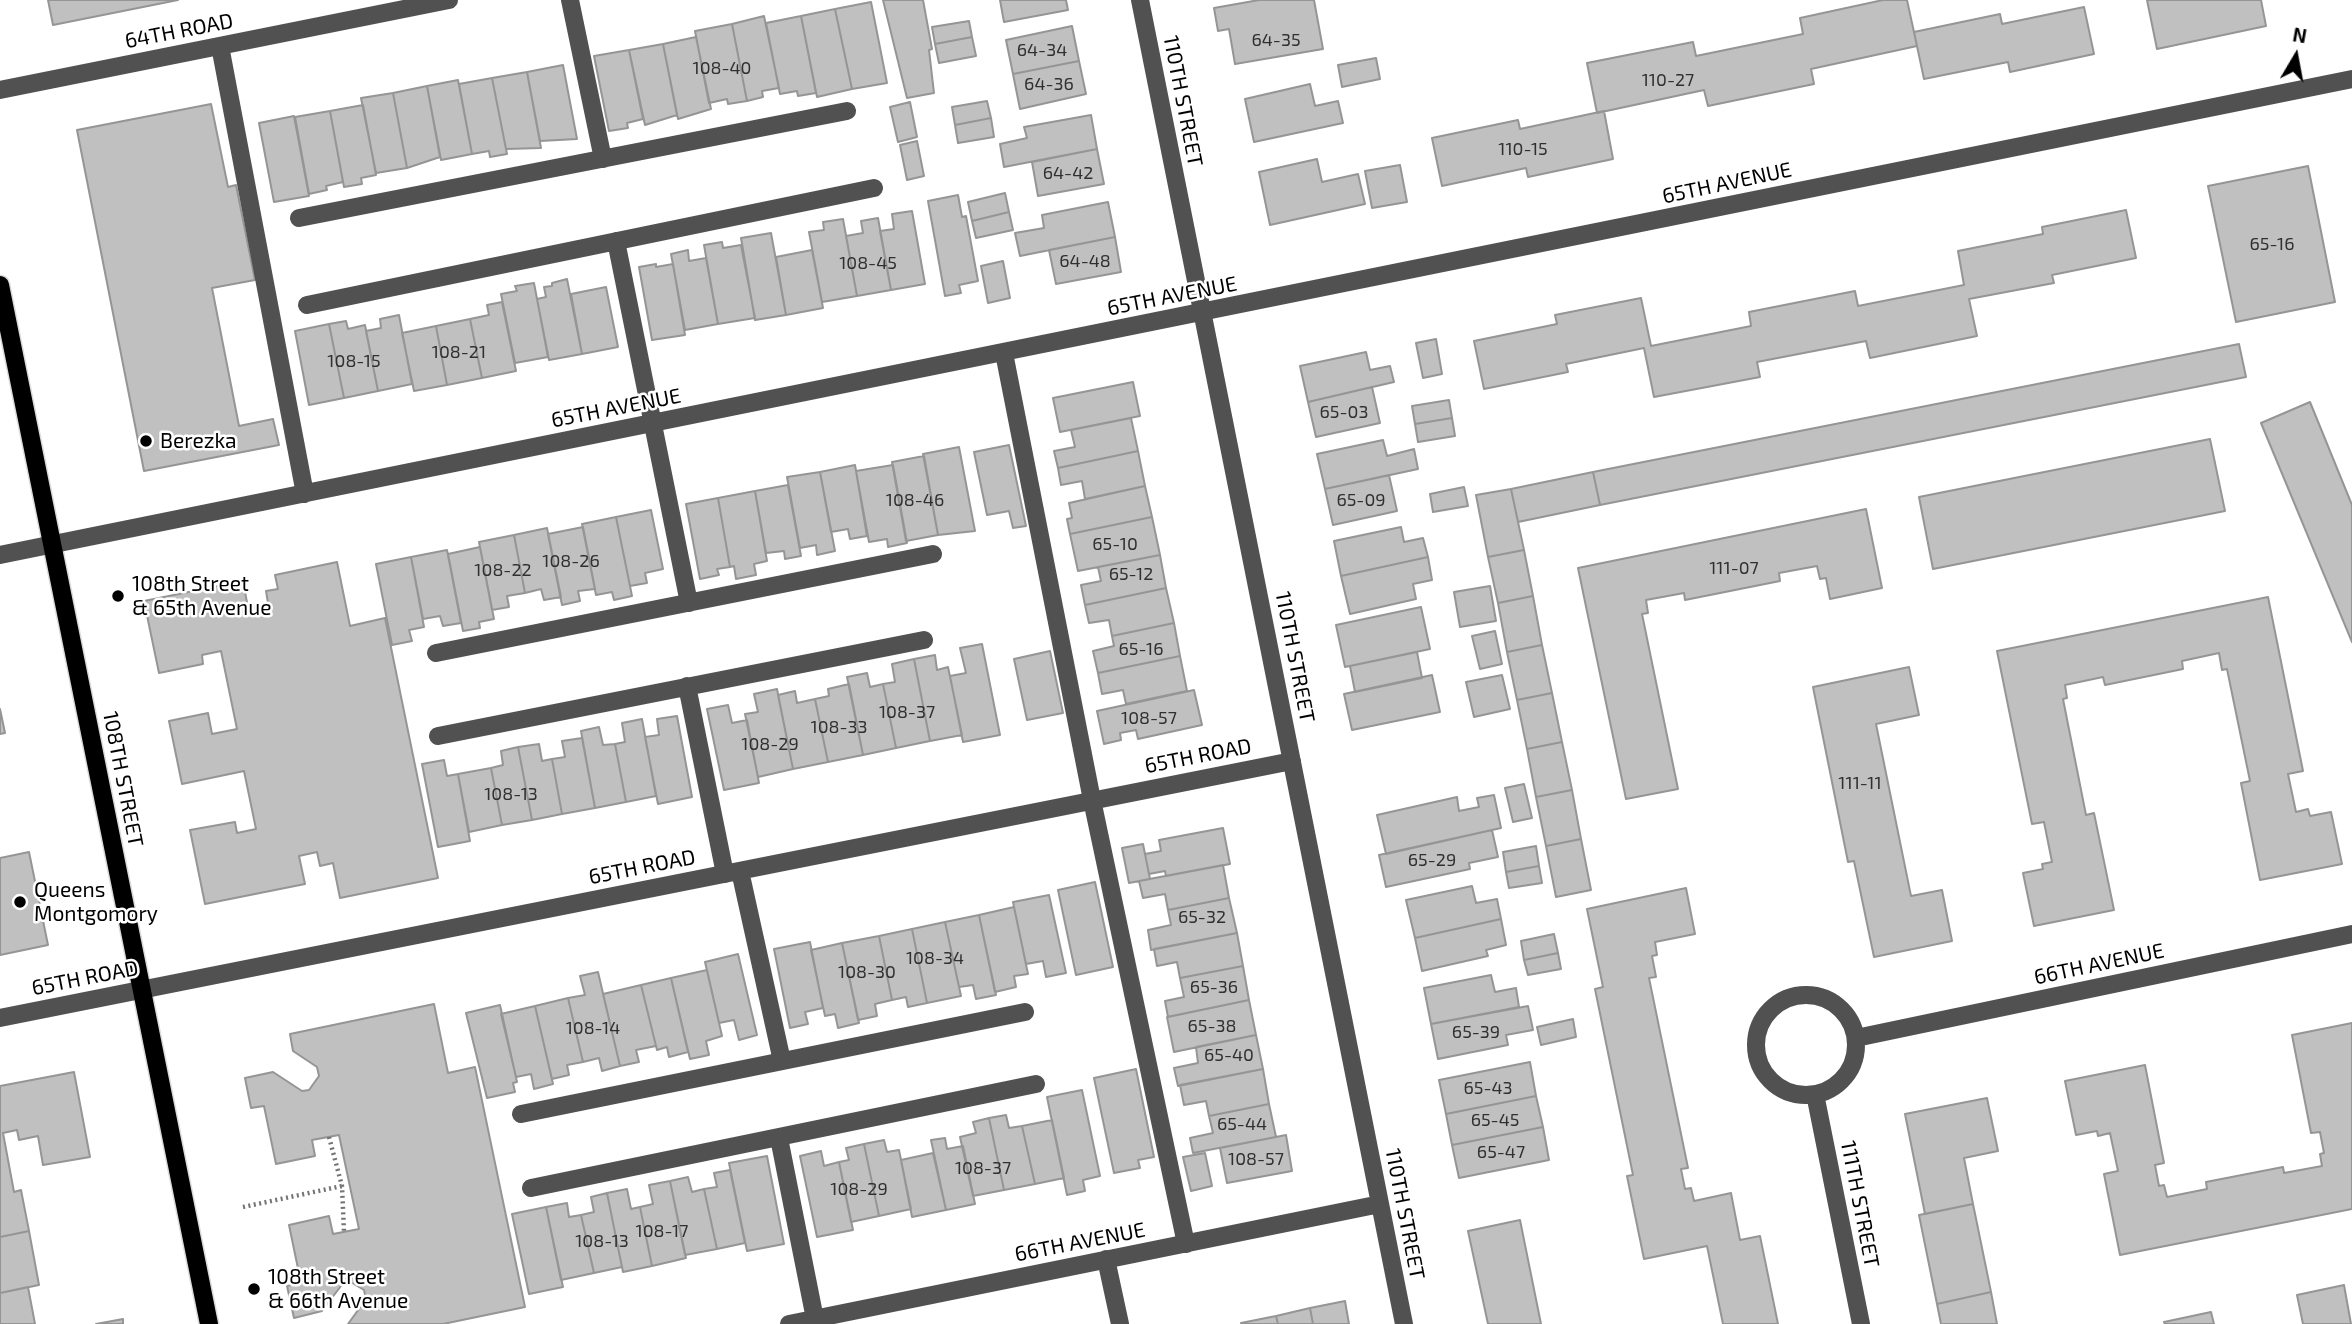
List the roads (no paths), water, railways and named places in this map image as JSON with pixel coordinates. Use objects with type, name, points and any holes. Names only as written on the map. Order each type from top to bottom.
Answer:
[{"type":"main road","name":"108TH STREET","points":[[0,285],[209,1324]]},
{"type":"street","name":"64TH ROAD","points":[[0,90],[449,0]]},
{"type":"street","points":[[570,0],[603,159]]},
{"type":"street","name":"110TH STREET","points":[[1140,0],[1404,1324]]},
{"type":"street","points":[[220,46],[305,494]]},
{"type":"street","name":"65TH AVENUE","points":[[0,555],[2352,79]]},
{"type":"street","points":[[299,218],[847,111]]},
{"type":"street","points":[[307,305],[874,188]]},
{"type":"street","points":[[616,241],[689,603]]},
{"type":"street","points":[[1004,353],[1092,800],[1186,1244]]},
{"type":"street","points":[[436,653],[933,554]]},
{"type":"street","points":[[438,736],[924,640]]},
{"type":"street","points":[[687,686],[782,1061]]},
{"type":"street","name":"65TH ROAD","points":[[0,1018],[1292,761]]},
{"type":"street","name":"66TH AVENUE","points":[[1856,1038],[2352,934]]},
{"type":"street","points":[[1810,995],[1827,999],[1841,1008],[1851,1022],[1856,1038],[1856,1054],[1842,1080],[1815,1094],[1798,1094],[1782,1088],[1769,1078],[1759,1063],[1756,1047],[1758,1030],[1765,1015],[1778,1003],[1793,996],[1810,995]]},
{"type":"street","points":[[521,1114],[1025,1012]]},
{"type":"street","points":[[531,1188],[1036,1084]]},
{"type":"street","name":"111TH STREET","points":[[1815,1094],[1861,1324]]},
{"type":"street","points":[[779,1138],[815,1319]]},
{"type":"street","name":"66TH AVENUE","points":[[789,1324],[1380,1204]]},
{"type":"street","points":[[1106,1259],[1120,1324]]},
{"type":"place","name":"Berezka","points":[[146,441]]},
{"type":"place","name":"108th Street & 65th Avenue","points":[[118,596]]},
{"type":"place","name":"Queens Montgomory","points":[[20,902]]},
{"type":"place","name":"108th Street & 66th Avenue","points":[[254,1289]]}]
